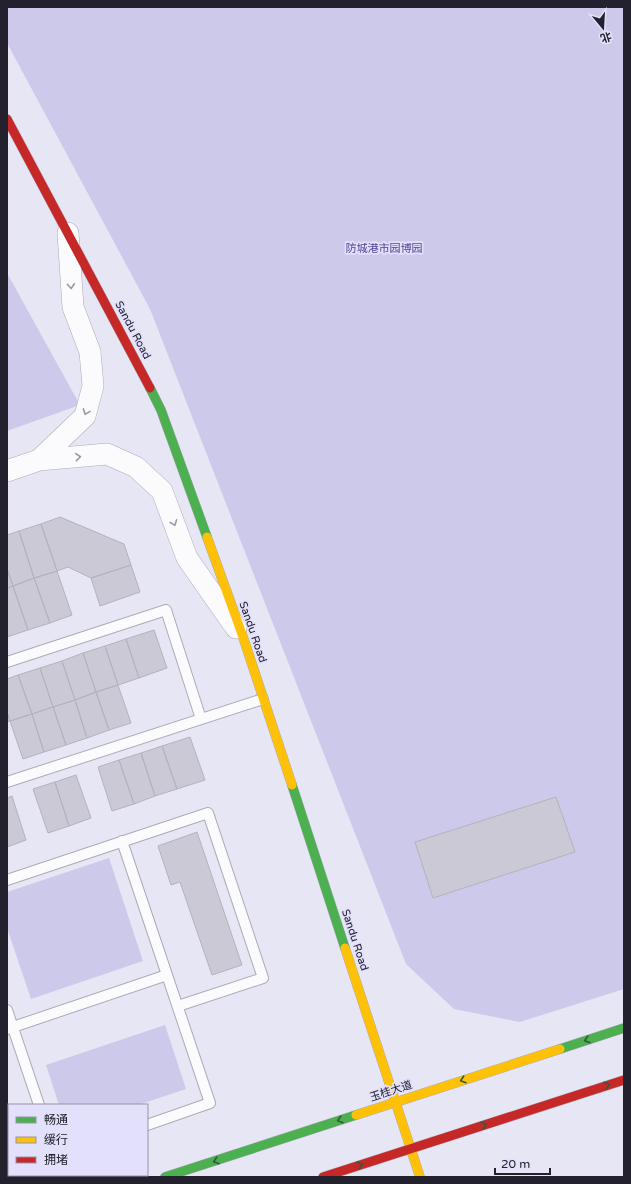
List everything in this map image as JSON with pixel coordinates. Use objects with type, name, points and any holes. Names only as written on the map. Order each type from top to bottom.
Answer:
[{"type":"main road","name":"Sandu Road","points":[[7,119],[161,410],[243,638],[420,1177]]},
{"type":"main road","name":"玉桂大道","points":[[165,1177],[624,1028]]},
{"type":"main road","points":[[323,1177],[624,1080]]},
{"type":"street","points":[[39,460],[85,416],[93,386],[90,352],[73,307],[68,233]]},
{"type":"street","points":[[7,471],[39,460],[107,454],[136,467],[162,491],[187,558],[243,638]]},
{"type":"lane","points":[[7,662],[166,610],[201,719]]},
{"type":"lane","points":[[7,782],[263,699]]},
{"type":"lane","points":[[7,880],[208,813],[263,978],[178,1006]]},
{"type":"lane","points":[[122,841],[210,1103],[148,1124]]},
{"type":"lane","points":[[10,1028],[167,975]]},
{"type":"lane","points":[[7,1010],[10,1028],[39,1104]]},
{"type":"green space","name":"防城港市园博园","points":[[7,7],[624,7],[624,989],[520,1022],[454,1009],[406,964],[150,309],[7,43]]},
{"type":"green space","points":[[7,273],[80,405],[7,431]]},
{"type":"green space","points":[[109,858],[143,961],[31,999],[7,928],[7,892]]},
{"type":"green space","points":[[165,1025],[186,1089],[141,1104],[59,1104],[46,1065]]},
{"type":"building","points":[[60,517],[124,544],[131,565],[91,578],[68,567],[57,571],[41,524]]},
{"type":"building","points":[[41,524],[57,571],[34,578],[19,531]]},
{"type":"building","points":[[19,531],[34,578],[13,586],[7,569],[7,535]]},
{"type":"building","points":[[131,565],[140,592],[100,606],[91,578]]},
{"type":"building","points":[[7,569],[13,586],[7,588]]},
{"type":"building","points":[[57,571],[72,615],[50,623],[34,578]]},
{"type":"building","points":[[34,578],[50,623],[28,630],[13,586]]},
{"type":"building","points":[[13,586],[28,630],[7,637],[7,588]]},
{"type":"building","points":[[154,630],[167,668],[139,678],[126,639]]},
{"type":"building","points":[[126,639],[139,678],[118,685],[105,646]]},
{"type":"building","points":[[105,646],[118,685],[96,692],[83,653]]},
{"type":"building","points":[[83,653],[96,692],[75,700],[62,661]]},
{"type":"building","points":[[62,661],[75,700],[53,707],[40,668]]},
{"type":"building","points":[[40,668],[53,707],[32,714],[18,675]]},
{"type":"building","points":[[18,675],[32,714],[10,721],[7,712],[7,679]]},
{"type":"building","points":[[118,685],[131,723],[109,730],[96,692]]},
{"type":"building","points":[[96,692],[109,730],[87,738],[75,700]]},
{"type":"building","points":[[75,700],[87,738],[66,745],[53,707]]},
{"type":"building","points":[[53,707],[66,745],[44,752],[32,714]]},
{"type":"building","points":[[7,712],[10,721],[7,722]]},
{"type":"building","points":[[32,714],[44,752],[23,759],[10,721]]},
{"type":"building","points":[[190,737],[205,780],[177,789],[162,746]]},
{"type":"building","points":[[162,746],[177,789],[155,796],[141,753]]},
{"type":"building","points":[[141,753],[155,796],[134,804],[119,760]]},
{"type":"building","points":[[119,760],[134,804],[112,811],[98,767]]},
{"type":"building","points":[[76,775],[91,818],[69,826],[55,782]]},
{"type":"building","points":[[55,782],[69,826],[48,833],[33,789]]},
{"type":"building","points":[[12,796],[26,840],[7,847],[7,798]]},
{"type":"building","points":[[556,797],[575,852],[433,898],[415,842]]},
{"type":"building","points":[[197,832],[242,965],[212,975],[180,882],[171,885],[158,846]]},
{"type":"traffic: fast","points":[[150,388],[161,410],[207,537]]},
{"type":"traffic: fast","points":[[292,785],[345,948]]},
{"type":"traffic: fast","points":[[560,1049],[624,1028]]},
{"type":"traffic: fast","points":[[165,1177],[356,1115]]},
{"type":"traffic: slow","points":[[207,537],[243,637],[292,785]]},
{"type":"traffic: slow","points":[[345,948],[420,1177]]},
{"type":"traffic: slow","points":[[356,1115],[560,1049]]},
{"type":"traffic: jam","points":[[7,119],[150,388]]},
{"type":"traffic: jam","points":[[323,1177],[624,1080]]}]
